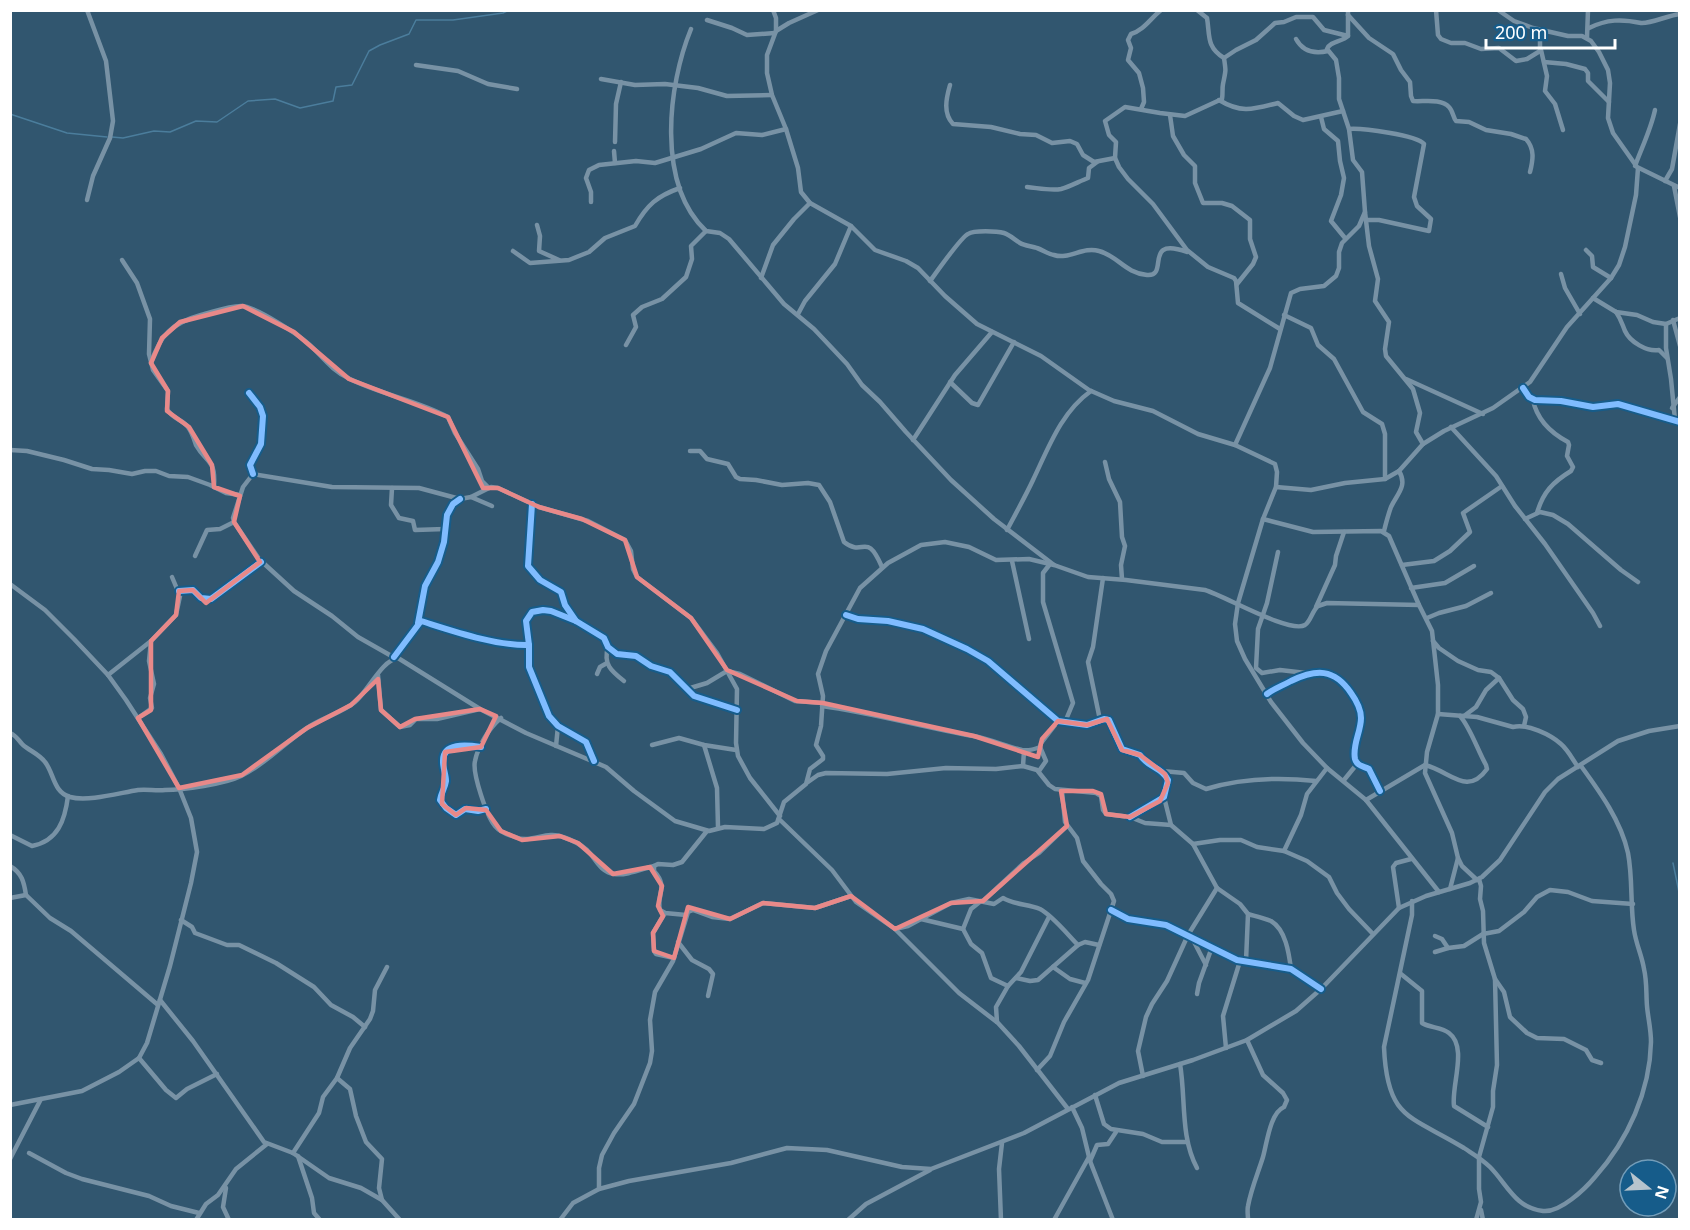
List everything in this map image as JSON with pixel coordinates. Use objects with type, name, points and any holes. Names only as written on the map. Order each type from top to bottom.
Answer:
[{"type":"street","points":[[87,10],[106,61],[113,121],[110,138],[93,177],[87,200]]},
{"type":"street","points":[[772,10],[776,18],[775,32],[768,49],[766,62],[772,95],[786,129],[798,170],[801,192],[810,203],[851,226],[872,248],[913,264],[977,324],[1041,356],[1091,391],[1114,401],[1153,411],[1198,434],[1235,445],[1275,464],[1276,487],[1263,519],[1238,603],[1235,624],[1237,641],[1245,659],[1267,694],[1303,743],[1366,800],[1439,892]]},
{"type":"street","points":[[707,20],[747,35],[775,32],[818,10]]},
{"type":"street","points":[[1141,109],[1144,102],[1143,88],[1139,73],[1128,60],[1131,48],[1128,40],[1130,35],[1142,30],[1147,22],[1161,10]]},
{"type":"street","points":[[1197,10],[1207,18],[1208,37],[1218,54],[1224,58],[1227,74],[1222,85],[1223,97],[1189,115],[1170,115],[1125,107],[1106,119],[1106,128],[1117,145],[1115,158],[1128,179],[1153,204],[1190,253],[1208,267],[1234,278],[1237,284],[1238,303],[1280,329]]},
{"type":"street","points":[[1436,10],[1438,37],[1448,42],[1462,42],[1480,49],[1499,48],[1516,61],[1527,59],[1541,50]]},
{"type":"street","points":[[1498,10],[1517,22],[1543,31],[1587,38],[1599,52],[1608,70],[1610,127],[1637,167],[1677,187],[1680,217]]},
{"type":"street","points":[[1587,38],[1588,10]]},
{"type":"street","points":[[1348,13],[1348,36]]},
{"type":"street","points":[[1348,13],[1369,38],[1393,54],[1410,82],[1413,101],[1429,100],[1444,104],[1450,108],[1456,121],[1469,122],[1486,130],[1526,139],[1533,151],[1530,172]]},
{"type":"street","points":[[1589,28],[1609,20],[1622,22],[1635,20],[1642,23],[1680,14]]},
{"type":"street","points":[[1224,58],[1256,40],[1275,23],[1296,17],[1315,18],[1324,30],[1348,36]]},
{"type":"street","points":[[691,28],[674,85],[673,158],[680,188],[689,208],[706,231],[722,234],[738,249],[784,303],[798,314],[847,364],[862,385],[962,490],[1007,530],[1052,565]]},
{"type":"street","points":[[1543,31],[1540,39],[1547,76],[1545,91],[1557,108],[1563,130]]},
{"type":"street","points":[[1348,36],[1328,46],[1328,51],[1335,60],[1339,78],[1338,95],[1348,129],[1353,160],[1362,172],[1369,246],[1378,279],[1375,301],[1389,322],[1386,356],[1392,366],[1412,386],[1419,405],[1420,417],[1416,432],[1424,444]]},
{"type":"street","points":[[1296,39],[1306,50],[1316,53],[1328,51]]},
{"type":"street","points":[[1544,62],[1585,69],[1588,81],[1609,102]]},
{"type":"street","points":[[416,65],[458,71],[488,84],[517,89]]},
{"type":"street","points":[[601,79],[642,85],[674,85],[727,96],[772,95]]},
{"type":"street","points":[[615,142],[616,104],[621,82]]},
{"type":"street","points":[[950,85],[945,104],[952,124],[1036,135],[1052,143],[1070,141],[1077,144],[1085,156],[1097,162]]},
{"type":"street","points":[[1220,100],[1233,108],[1249,110],[1278,103],[1298,119],[1310,120],[1342,111]]},
{"type":"street","points":[[1276,487],[1311,489],[1385,479],[1399,471],[1424,444],[1451,427],[1483,414],[1523,388],[1536,376],[1557,340],[1611,278],[1619,265],[1637,189],[1637,167],[1643,141],[1650,130],[1655,110]]},
{"type":"street","points":[[1170,115],[1173,136],[1184,155],[1195,166],[1195,183],[1203,203],[1227,204],[1250,220],[1250,239],[1256,257],[1237,284]]},
{"type":"street","points":[[1322,117],[1324,129],[1336,139],[1339,146],[1344,182],[1331,221],[1345,238]]},
{"type":"street","points":[[1665,181],[1672,169],[1680,124]]},
{"type":"street","points":[[1348,129],[1363,128],[1415,138],[1424,144],[1414,194],[1417,206],[1431,219],[1429,231],[1379,220],[1366,220]]},
{"type":"street","points":[[591,202],[591,192],[586,178],[588,173],[599,165],[638,161],[651,164],[673,158],[736,133],[762,135],[786,129]]},
{"type":"street","points":[[614,151],[615,163]]},
{"type":"street","points":[[1027,187],[1053,190],[1063,188],[1088,178],[1089,169],[1097,162],[1115,158]]},
{"type":"street","points":[[513,251],[530,263],[562,261],[580,256],[593,249],[605,238],[635,226],[641,214],[657,198],[680,188]]},
{"type":"street","points":[[761,278],[773,245],[810,203]]},
{"type":"street","points":[[1235,445],[1270,368],[1291,292],[1296,289],[1324,286],[1336,276],[1340,268],[1340,249],[1345,238],[1359,226],[1365,212]]},
{"type":"street","points":[[537,225],[540,236],[539,251],[562,261]]},
{"type":"street","points":[[798,314],[805,301],[835,264],[851,226]]},
{"type":"street","points":[[626,345],[636,327],[633,315],[662,299],[686,277],[693,259],[691,246],[706,231]]},
{"type":"street","points":[[930,280],[967,235],[979,232],[1005,233],[1022,244],[1055,256],[1090,249],[1098,250],[1108,254],[1132,272],[1142,275],[1154,274],[1158,267],[1159,254],[1164,250],[1177,249],[1190,253]]},
{"type":"street","points":[[1586,250],[1592,257],[1593,267],[1611,278]]},
{"type":"street","points":[[122,260],[137,283],[150,319],[149,354],[154,372],[168,391],[168,411],[175,419],[189,428],[197,446],[212,465],[214,487]]},
{"type":"street","points":[[1561,274],[1565,288],[1580,314]]},
{"type":"street","points":[[1593,298],[1616,312],[1637,315],[1653,322],[1666,324],[1678,317],[1680,346]]},
{"type":"street","points":[[151,363],[162,338],[180,322],[228,308],[246,307],[294,332],[331,367],[349,379],[417,402],[448,417],[455,433],[478,469],[482,481],[489,488]]},
{"type":"street","points":[[1616,312],[1626,332],[1638,344],[1648,350],[1660,351],[1667,358]]},
{"type":"street","points":[[1284,315],[1311,328],[1318,345],[1334,359],[1363,412],[1382,424],[1385,434],[1385,479]]},
{"type":"street","points":[[1666,324],[1672,408],[1677,421]]},
{"type":"street","points":[[913,440],[950,382],[992,332]]},
{"type":"street","points":[[950,382],[972,403],[978,405],[1014,342]]},
{"type":"street","points":[[1405,378],[1483,414]]},
{"type":"street","points":[[1523,388],[1533,400],[1535,411],[1541,420],[1559,438],[1568,442],[1567,456],[1573,467],[1549,488],[1541,499],[1537,513]]},
{"type":"street","points":[[1007,530],[1052,438],[1078,402],[1091,391]]},
{"type":"street","points":[[249,393],[260,407],[263,416],[261,444],[250,465],[253,474]]},
{"type":"street","points":[[1672,408],[1680,397]]},
{"type":"street","points":[[1533,400],[1561,401],[1587,407],[1618,404],[1677,421]]},
{"type":"street","points":[[1451,427],[1492,472],[1545,544],[1600,626]]},
{"type":"street","points":[[10,450],[27,451],[92,469],[132,474],[156,471],[169,476],[188,477],[226,493],[240,495]]},
{"type":"street","points":[[690,451],[701,452],[707,459],[728,464],[739,479],[782,486],[808,483],[819,485],[830,502],[844,542],[852,547],[871,547],[882,567]]},
{"type":"street","points":[[1105,462],[1108,478],[1120,502],[1121,531],[1125,546],[1121,565],[1122,579]]},
{"type":"street","points":[[1384,531],[1390,508],[1403,485],[1399,471]]},
{"type":"street","points":[[253,474],[332,488],[424,489],[460,499]]},
{"type":"street","points":[[253,474],[240,495],[233,515],[234,522],[261,562],[300,596],[333,616],[357,638],[401,659],[480,709],[526,733],[606,767],[669,817],[707,831]]},
{"type":"street","points":[[1402,565],[1430,562],[1450,551],[1470,532],[1463,513],[1502,486]]},
{"type":"street","points":[[392,488],[391,503],[394,512],[399,518],[413,521],[414,530],[445,530]]},
{"type":"street","points":[[10,733],[46,763],[56,787],[68,796],[179,789],[235,779],[252,770],[307,728],[351,705],[389,661],[395,658],[418,623],[425,586],[438,562],[447,514],[453,504],[489,488],[498,488],[532,504],[582,519],[625,540],[631,551],[633,569],[637,577],[691,618],[710,642],[737,688],[736,750],[750,778],[779,817],[832,870],[851,896],[895,929],[959,993],[998,1023],[1070,1108],[1082,1128],[1089,1159],[1113,1220]]},
{"type":"street","points":[[471,497],[492,506]]},
{"type":"street","points":[[532,504],[528,566],[540,580],[561,592],[565,604],[576,621]]},
{"type":"street","points":[[1525,519],[1543,512],[1561,519],[1638,582]]},
{"type":"street","points":[[1263,519],[1313,532],[1384,531]]},
{"type":"street","points":[[195,556],[207,530],[220,529],[234,522]]},
{"type":"street","points":[[1384,531],[1392,541],[1432,631],[1438,685],[1438,714],[1425,765],[1426,778],[1452,833],[1462,866],[1478,880],[1485,948],[1495,979],[1497,1073],[1493,1091],[1493,1107],[1479,1157],[1483,1220]]},
{"type":"street","points":[[807,782],[810,769],[823,758],[816,745],[821,726],[822,704],[818,671],[831,639],[862,584],[882,567],[915,547],[945,542],[969,547],[996,560],[1029,559],[1080,575],[1199,588],[1224,596],[1275,622],[1300,627],[1308,622],[1316,608],[1335,565],[1335,557],[1344,532]]},
{"type":"street","points":[[1278,552],[1257,633],[1257,670],[1262,673],[1285,670],[1307,674],[1330,674],[1338,677],[1358,704],[1362,717],[1354,747],[1357,764],[1344,780]]},
{"type":"street","points":[[1012,561],[1029,639]]},
{"type":"street","points":[[179,591],[194,590],[201,598],[211,599],[261,562]]},
{"type":"street","points":[[1052,565],[1043,573],[1043,602],[1073,702],[1065,722]]},
{"type":"street","points":[[1411,588],[1445,583],[1474,566]]},
{"type":"street","points":[[108,675],[151,642],[176,615],[180,600],[179,591],[172,577]]},
{"type":"street","points":[[1100,720],[1088,662],[1093,647],[1103,578]]},
{"type":"street","points":[[10,584],[45,610],[108,675],[138,718],[161,754],[179,789],[191,818],[196,852],[191,883],[159,1003],[147,1043],[139,1058],[82,1091],[10,1105]]},
{"type":"street","points":[[1427,618],[1466,606],[1491,593]]},
{"type":"street","points":[[1316,608],[1332,603],[1419,605]]},
{"type":"street","points":[[594,761],[586,742],[558,726],[549,716],[530,673],[526,621],[532,612],[551,611],[576,621],[604,638],[608,648],[617,654],[636,656],[651,666],[670,672],[694,696],[736,710]]},
{"type":"street","points":[[846,615],[923,629],[965,647],[992,664],[1058,721],[1087,724],[1109,720],[1122,749],[1140,755],[1145,763],[1166,774],[1168,780],[1164,797],[1171,825],[1193,844],[1217,888],[1240,904],[1248,914],[1270,921],[1276,926],[1283,937],[1291,969]]},
{"type":"street","points":[[418,623],[423,621],[439,628],[507,644],[529,645]]},
{"type":"street","points":[[1432,640],[1439,648],[1458,661],[1478,670],[1491,672],[1499,678],[1513,700],[1523,709],[1526,717],[1524,726]]},
{"type":"street","points":[[138,718],[151,709],[150,700],[154,684],[149,661],[151,642]]},
{"type":"street","points":[[608,648],[607,663],[612,672],[624,681]]},
{"type":"street","points":[[597,674],[600,667],[607,663]]},
{"type":"street","points":[[687,689],[707,683],[727,671],[740,674],[795,701],[910,721],[998,742],[1024,751],[1040,747]]},
{"type":"street","points":[[1267,694],[1279,685],[1307,674]]},
{"type":"street","points":[[378,675],[381,710],[400,727],[410,725],[416,719],[437,719],[480,709]]},
{"type":"street","points":[[1462,716],[1476,707],[1486,690],[1499,678]]},
{"type":"street","points":[[1412,901],[1413,912],[1384,1047],[1385,1066],[1391,1092],[1396,1103],[1416,1122],[1479,1157],[1499,1177],[1516,1201],[1530,1208],[1550,1211],[1588,1185],[1602,1169],[1633,1119],[1647,1078],[1651,1042],[1645,971],[1636,939],[1627,852],[1621,833],[1601,795],[1560,743],[1524,726],[1514,727],[1477,717],[1438,714]]},
{"type":"street","points":[[1366,800],[1425,765],[1440,770],[1463,783],[1476,780],[1486,770],[1486,765],[1462,716]]},
{"type":"street","points":[[501,718],[490,728],[474,765],[486,810],[494,825],[501,831],[522,840],[530,840],[543,835],[560,836],[578,843],[601,868],[613,874],[658,864],[673,865],[682,862],[707,831],[718,827],[764,829],[775,825],[784,802],[807,782],[826,773],[887,774],[946,768],[996,770],[1023,766],[1040,771],[1052,787],[1062,791],[1096,793],[1101,796],[1103,810],[1106,814],[1130,817],[1145,823],[1171,825]]},
{"type":"street","points":[[1040,771],[1046,761],[1040,747],[1042,739],[1058,721]]},
{"type":"street","points":[[556,746],[558,726]]},
{"type":"street","points":[[848,1220],[866,1204],[931,1169],[1002,1143],[1119,1083],[1247,1040],[1296,1011],[1321,989],[1399,908],[1412,901],[1478,880],[1500,860],[1549,787],[1618,741],[1649,731],[1680,726]]},
{"type":"street","points":[[652,745],[679,738],[736,750]]},
{"type":"street","points":[[704,745],[717,788],[718,827]]},
{"type":"street","points":[[481,747],[459,746],[449,748],[445,752],[443,760],[446,782],[440,800],[456,815],[466,808],[486,810]]},
{"type":"street","points":[[1023,766],[1024,751]]},
{"type":"street","points":[[1357,764],[1369,769],[1380,791]]},
{"type":"street","points":[[1284,851],[1301,815],[1307,794],[1328,768]]},
{"type":"street","points":[[1160,770],[1184,772],[1194,783],[1204,788],[1266,779],[1287,778],[1316,781]]},
{"type":"street","points":[[1037,1070],[1050,1056],[1064,1022],[1085,983],[1111,910],[1113,898],[1084,863],[1077,838],[1063,817],[1062,791]]},
{"type":"street","points":[[10,835],[32,846],[46,842],[61,826],[65,817],[68,796]]},
{"type":"street","points":[[1130,817],[1164,797]]},
{"type":"street","points":[[963,929],[971,909],[1024,863],[1039,853],[1067,826]]},
{"type":"street","points":[[1193,844],[1240,840],[1257,847],[1284,851],[1307,861],[1329,877],[1349,909],[1373,934]]},
{"type":"street","points":[[1449,889],[1458,858]]},
{"type":"street","points":[[1399,908],[1393,867],[1396,863],[1411,859]]},
{"type":"street","points":[[10,866],[17,870],[23,878],[26,895],[50,918],[71,931],[159,1003],[194,1041],[267,1143],[296,1155],[329,1178],[361,1188],[382,1200],[400,1220]]},
{"type":"street","points":[[654,866],[654,872],[660,877],[662,886],[659,908],[665,913],[686,915]]},
{"type":"street","points":[[1143,1076],[1138,1051],[1141,1032],[1152,1004],[1167,981],[1217,888]]},
{"type":"street","points":[[1436,952],[1464,946],[1483,934],[1499,931],[1524,912],[1539,895],[1551,890],[1568,892],[1592,900],[1633,904]]},
{"type":"street","points":[[10,898],[26,895]]},
{"type":"street","points":[[599,1189],[599,1168],[602,1155],[634,1104],[650,1063],[652,1052],[650,1020],[655,993],[674,958],[688,912],[693,910],[720,919],[730,919],[763,903],[772,902],[805,909],[851,896]]},
{"type":"street","points":[[895,929],[904,928],[951,903],[969,899],[994,903],[1004,898],[1010,902],[1041,910],[1078,945]]},
{"type":"street","points":[[1111,910],[1128,919],[1157,923],[1243,961],[1291,969],[1321,989]]},
{"type":"street","points":[[665,913],[652,933],[654,951],[674,958]]},
{"type":"street","points":[[1226,1048],[1223,1016],[1243,961],[1248,914]]},
{"type":"street","points":[[998,1023],[996,1007],[1029,958],[1049,917]]},
{"type":"street","points":[[921,919],[963,929],[971,944],[982,953],[991,978],[1008,986]]},
{"type":"street","points":[[180,920],[200,935],[227,945],[239,945],[276,963],[314,987],[331,1005],[353,1017],[364,1027]]},
{"type":"street","points":[[1435,936],[1442,939],[1448,948]]},
{"type":"street","points":[[1190,937],[1206,965]]},
{"type":"street","points":[[678,942],[692,960],[709,969],[712,974],[708,996]]},
{"type":"street","points":[[1016,978],[1038,980],[1078,945],[1085,942],[1099,945]]},
{"type":"street","points":[[1197,994],[1212,947]]},
{"type":"street","points":[[1053,967],[1070,979],[1085,983]]},
{"type":"street","points":[[320,1220],[314,1213],[312,1198],[296,1155],[319,1113],[323,1097],[337,1078],[349,1050],[372,1014],[375,990],[387,968]]},
{"type":"street","points":[[1401,974],[1422,991],[1422,1023],[1448,1032],[1456,1044],[1459,1055],[1454,1106],[1488,1127]]},
{"type":"street","points":[[1495,979],[1504,992],[1510,1017],[1527,1033],[1537,1038],[1564,1040],[1586,1050],[1592,1060],[1601,1063]]},
{"type":"street","points":[[1247,1040],[1263,1076],[1283,1092],[1287,1100],[1284,1107],[1279,1110],[1268,1133],[1248,1206],[1248,1220]]},
{"type":"street","points":[[139,1058],[176,1098],[187,1089],[217,1074]]},
{"type":"street","points":[[1180,1064],[1184,1088],[1182,1096],[1187,1143],[1197,1168]]},
{"type":"street","points":[[337,1078],[350,1089],[356,1116],[366,1142],[382,1159],[379,1189],[382,1200]]},
{"type":"street","points":[[1095,1095],[1104,1124],[1116,1132],[1143,1134],[1162,1142],[1187,1143]]},
{"type":"street","points":[[10,1159],[41,1099]]},
{"type":"street","points":[[1054,1220],[1097,1145],[1108,1144],[1116,1132]]},
{"type":"street","points":[[196,1220],[206,1204],[218,1196],[245,1161],[267,1143]]},
{"type":"street","points":[[1001,1220],[999,1168],[1002,1143]]},
{"type":"street","points":[[560,1220],[573,1203],[599,1189],[787,1148],[827,1150],[902,1167],[931,1169]]},
{"type":"street","points":[[29,1153],[66,1173],[149,1196],[171,1206],[199,1213]]},
{"type":"street","points":[[228,1182],[223,1207],[229,1220]]},
{"type":"street","points":[[1476,1220],[1481,1207]]},
{"type":"highlighted area","points":[[243,306],[294,332],[349,379],[448,417],[483,488],[498,488],[539,507],[582,519],[625,540],[637,577],[691,618],[727,670],[797,701],[823,703],[974,736],[1038,757],[1042,739],[1058,721],[1087,725],[1107,719],[1122,750],[1140,755],[1165,774],[1168,783],[1160,801],[1130,817],[1106,814],[1101,794],[1093,791],[1061,791],[1067,826],[983,901],[951,903],[895,929],[851,896],[815,908],[763,903],[730,919],[688,907],[674,958],[654,951],[653,933],[663,916],[658,906],[662,886],[650,867],[613,874],[578,843],[560,836],[522,840],[501,831],[486,810],[466,808],[456,815],[442,804],[445,752],[481,747],[496,716],[480,709],[415,719],[400,727],[381,710],[378,679],[351,705],[307,728],[242,775],[179,788],[138,718],[151,710],[151,641],[176,615],[179,591],[193,590],[206,603],[260,562],[234,522],[240,496],[214,487],[212,465],[189,427],[167,411],[168,391],[151,363],[162,338],[180,322]]},
{"type":"waterway","points":[[112,137],[123,138],[154,131],[170,132],[196,121],[217,122],[248,101],[275,99],[300,108],[333,101],[336,87],[352,85],[369,51],[409,34],[416,20],[453,20],[503,13],[509,10]]},
{"type":"waterway","points":[[10,114],[67,133],[107,137]]},
{"type":"waterway","points":[[1673,863],[1680,897]]},
{"type":"cycle path","points":[[1523,388],[1529,397],[1535,400],[1561,401],[1593,407],[1618,404],[1680,422]]},
{"type":"cycle path","points":[[249,393],[260,407],[263,416],[261,444],[250,465],[253,474]]},
{"type":"cycle path","points":[[418,623],[425,586],[438,562],[444,542],[447,515],[453,504],[460,499]]},
{"type":"cycle path","points":[[532,504],[528,566],[540,580],[561,592],[565,605],[576,621]]},
{"type":"cycle path","points":[[179,591],[193,590],[201,598],[211,599],[261,562]]},
{"type":"cycle path","points":[[594,761],[586,742],[558,726],[549,716],[529,667],[526,621],[532,612],[551,611],[576,621],[604,638],[608,647],[617,654],[636,656],[651,666],[670,672],[694,696],[737,710]]},
{"type":"cycle path","points":[[846,615],[923,629],[967,649],[988,661],[1058,721],[1087,725],[1104,719],[1109,720],[1122,749],[1140,755],[1147,763],[1162,772],[1168,780],[1164,797],[1130,817]]},
{"type":"cycle path","points":[[394,657],[421,621],[489,640],[529,645]]},
{"type":"cycle path","points":[[1267,694],[1300,677],[1316,673],[1331,675],[1345,685],[1358,705],[1361,718],[1355,759],[1369,769],[1380,791]]},
{"type":"cycle path","points":[[481,747],[456,746],[447,751],[443,762],[446,781],[440,800],[456,815],[465,809],[478,811],[486,809]]},
{"type":"cycle path","points":[[1111,910],[1128,919],[1166,925],[1237,960],[1291,969],[1321,989]]}]
